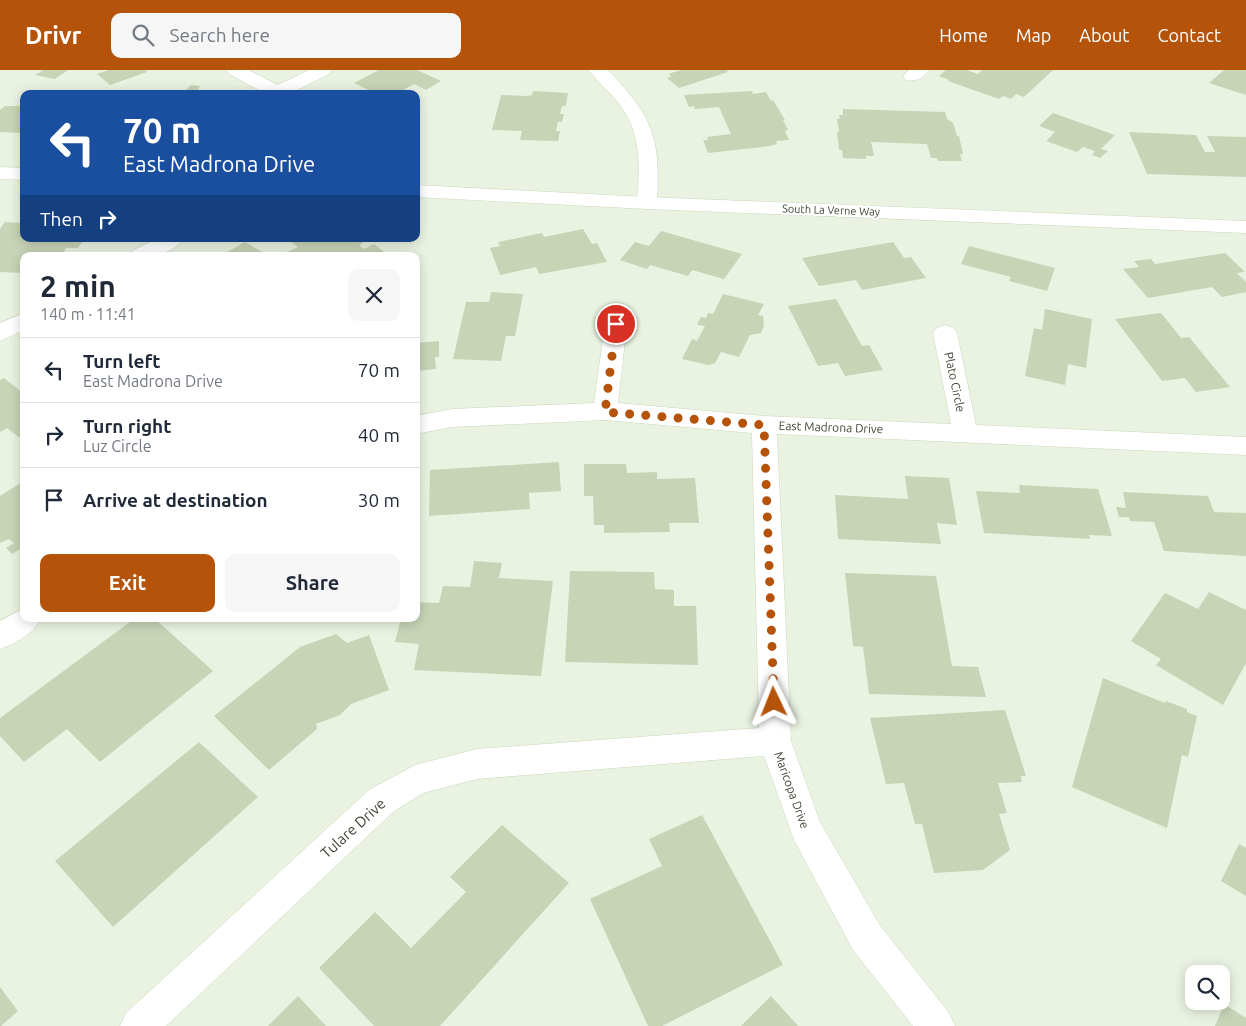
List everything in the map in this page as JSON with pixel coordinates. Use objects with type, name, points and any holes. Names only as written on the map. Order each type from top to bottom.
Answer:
[{"type":"street","points":[[235,70],[271,90]]},
{"type":"street","points":[[282,90],[323,70]]},
{"type":"street","points":[[598,70],[628,101],[645,131],[650,167],[646,203]]},
{"type":"street","points":[[0,173],[20,174]]},
{"type":"street","name":"South La Verne Way","points":[[420,190],[646,203],[1246,227]]},
{"type":"street","points":[[148,252],[166,242]]},
{"type":"street","points":[[0,332],[20,322]]},
{"type":"street","points":[[605,412],[616,324]]},
{"type":"street","name":"Plato Circle","points":[[945,333],[965,432]]},
{"type":"street","name":"East Madrona Drive","points":[[420,424],[452,418],[605,412],[764,425],[965,432],[1246,446]]},
{"type":"street","name":"Maricopa Drive","points":[[764,425],[775,742],[806,829],[866,937],[936,1026]]},
{"type":"street","points":[[0,637],[22,622]]},
{"type":"street","name":"Tulare Drive","points":[[139,1026],[381,801],[415,780],[478,764],[775,742]]},
{"type":"building","points":[[43,70],[68,70],[55,79],[35,75]]},
{"type":"building","points":[[109,70],[145,70],[147,72],[110,85],[97,74]]},
{"type":"building","points":[[379,70],[417,70],[441,81],[426,90],[414,84],[403,90],[369,90],[354,83]]},
{"type":"building","points":[[681,70],[726,70],[728,72],[679,88],[667,78],[672,76],[668,74]]},
{"type":"building","points":[[946,70],[966,70],[978,74],[982,70],[1053,70],[1024,97],[1016,94],[1011,99],[1003,96],[999,99],[939,76]]},
{"type":"building","points":[[1224,70],[1246,70],[1246,95],[1209,83]]},
{"type":"building","points":[[191,85],[200,86],[198,90],[186,90]]},
{"type":"building","points":[[533,91],[568,93],[566,106],[562,106],[560,114],[564,114],[562,122],[558,122],[556,131],[560,131],[558,141],[520,140],[522,131],[492,130],[501,95],[527,96],[532,95]]},
{"type":"building","points":[[752,91],[753,94],[766,92],[771,101],[773,100],[785,120],[783,120],[788,130],[785,131],[789,140],[776,141],[777,144],[770,146],[708,153],[703,140],[708,140],[707,137],[731,134],[719,107],[695,109],[694,106],[689,107],[684,95]]},
{"type":"building","points":[[5,106],[20,106],[20,133],[0,132],[0,110]]},
{"type":"building","points":[[843,109],[945,112],[947,119],[953,123],[957,136],[959,136],[963,154],[960,154],[962,161],[938,161],[937,158],[931,158],[927,144],[871,142],[874,156],[866,156],[866,159],[843,158],[842,150],[839,150],[837,119],[840,119],[839,115],[843,115]]},
{"type":"building","points":[[1053,113],[1115,135],[1101,149],[1108,151],[1100,158],[1092,155],[1095,151],[1083,147],[1077,152],[1046,141],[1055,132],[1039,126]]},
{"type":"building","points":[[1129,132],[1196,135],[1205,152],[1215,152],[1207,136],[1246,137],[1246,177],[1147,174]]},
{"type":"building","points":[[5,222],[20,223],[20,242],[82,242],[78,248],[66,248],[64,252],[20,252],[20,273],[0,272],[0,229]]},
{"type":"building","points":[[583,229],[592,244],[597,243],[607,262],[539,274],[536,267],[500,275],[490,248],[500,246],[498,242],[542,233],[544,237]]},
{"type":"building","points":[[661,231],[742,254],[724,279],[692,270],[688,276],[650,265],[647,269],[620,260],[635,242],[649,246]]},
{"type":"building","points":[[245,242],[262,252],[227,252]]},
{"type":"building","points":[[291,242],[362,242],[363,243],[359,245],[364,249],[374,244],[384,252],[287,252],[298,247]]},
{"type":"building","points":[[893,242],[904,258],[911,257],[926,278],[862,290],[856,280],[819,286],[802,258]]},
{"type":"building","points":[[969,246],[1055,268],[1047,291],[1009,281],[1011,277],[961,264]]},
{"type":"building","points":[[1225,253],[1245,272],[1237,273],[1246,282],[1246,292],[1222,297],[1212,287],[1148,298],[1123,269],[1139,267],[1134,261],[1151,259],[1155,264]]},
{"type":"building","points":[[491,292],[523,294],[515,336],[506,336],[501,361],[453,359],[466,302],[489,302]]},
{"type":"building","points":[[723,294],[764,304],[758,315],[763,316],[764,326],[761,333],[750,335],[739,357],[721,352],[715,363],[708,365],[682,359],[692,339],[697,341],[705,326],[697,325],[701,317],[706,318],[708,313],[713,314]]},
{"type":"building","points":[[836,299],[862,346],[869,345],[883,370],[845,376],[838,363],[818,366],[788,306]]},
{"type":"building","points":[[1045,309],[1092,319],[1086,368],[1068,364],[1065,385],[1025,376],[1034,328],[1042,330]]},
{"type":"building","points":[[1161,313],[1181,338],[1189,337],[1230,387],[1196,392],[1185,378],[1162,381],[1115,319]]},
{"type":"building","points":[[439,341],[439,357],[435,357],[436,369],[420,371],[420,343]]},
{"type":"building","points":[[4,378],[20,391],[20,438],[7,428],[0,432],[0,380]]},
{"type":"building","points":[[559,462],[561,491],[529,493],[530,509],[429,516],[430,470]]},
{"type":"building","points":[[584,464],[626,464],[627,473],[657,472],[657,479],[695,478],[699,523],[669,523],[670,532],[604,533],[604,525],[594,525],[593,496],[584,496]]},
{"type":"building","points":[[905,476],[949,478],[957,525],[937,523],[941,544],[838,539],[835,495],[908,499]]},
{"type":"building","points":[[20,484],[20,549],[12,554],[6,548],[14,543],[9,539],[0,543],[0,496]]},
{"type":"building","points":[[1019,485],[1098,489],[1112,536],[1089,535],[1090,539],[984,533],[976,491],[1020,493]]},
{"type":"building","points":[[1123,492],[1208,496],[1214,512],[1246,513],[1246,556],[1164,551],[1154,522],[1130,521],[1129,517],[1119,517],[1116,507],[1126,508]]},
{"type":"building","points":[[474,561],[502,563],[499,578],[553,581],[541,676],[414,670],[419,644],[395,642],[400,622],[420,622],[420,602],[439,603],[443,586],[470,587]]},
{"type":"building","points":[[570,571],[654,572],[655,589],[674,590],[674,606],[696,606],[698,665],[565,662]]},
{"type":"building","points":[[845,573],[936,576],[952,666],[978,667],[986,697],[869,694],[863,647],[853,646]]},
{"type":"building","points":[[1209,592],[1246,610],[1246,663],[1223,705],[1156,665],[1161,659],[1131,641],[1165,593],[1198,609]]},
{"type":"building","points":[[130,622],[158,622],[213,671],[100,762],[67,729],[24,762],[0,736],[0,718]]},
{"type":"building","points":[[336,634],[347,643],[369,635],[389,690],[351,704],[340,715],[316,724],[317,729],[269,770],[214,716],[300,647]]},
{"type":"building","points":[[1103,678],[1165,703],[1166,701],[1187,709],[1187,712],[1197,716],[1188,757],[1182,755],[1167,828],[1072,787]]},
{"type":"building","points":[[1005,710],[1026,776],[1021,776],[1022,782],[998,783],[1007,813],[999,814],[1010,850],[983,870],[934,873],[922,824],[915,824],[904,783],[886,784],[870,718]]},
{"type":"building","points":[[199,742],[258,797],[113,927],[55,861]]},
{"type":"building","points":[[702,815],[783,965],[662,1026],[648,1026],[590,899],[662,866],[649,839]]},
{"type":"building","points":[[502,825],[569,883],[440,1026],[374,1026],[319,968],[375,912],[411,948],[466,892],[450,877]]},
{"type":"building","points":[[1239,844],[1246,848],[1246,896],[1221,881]]},
{"type":"building","points":[[0,987],[18,1011],[1,1026],[0,1026]]},
{"type":"building","points":[[298,996],[326,1026],[268,1026]]},
{"type":"building","points":[[771,996],[798,1026],[741,1026]]},
{"type":"building","points":[[1230,1008],[1246,1018],[1246,1026],[1215,1026],[1222,1010],[1230,1010]]},
{"type":"route","points":[[616,324],[605,412],[764,425],[774,702]]}]
